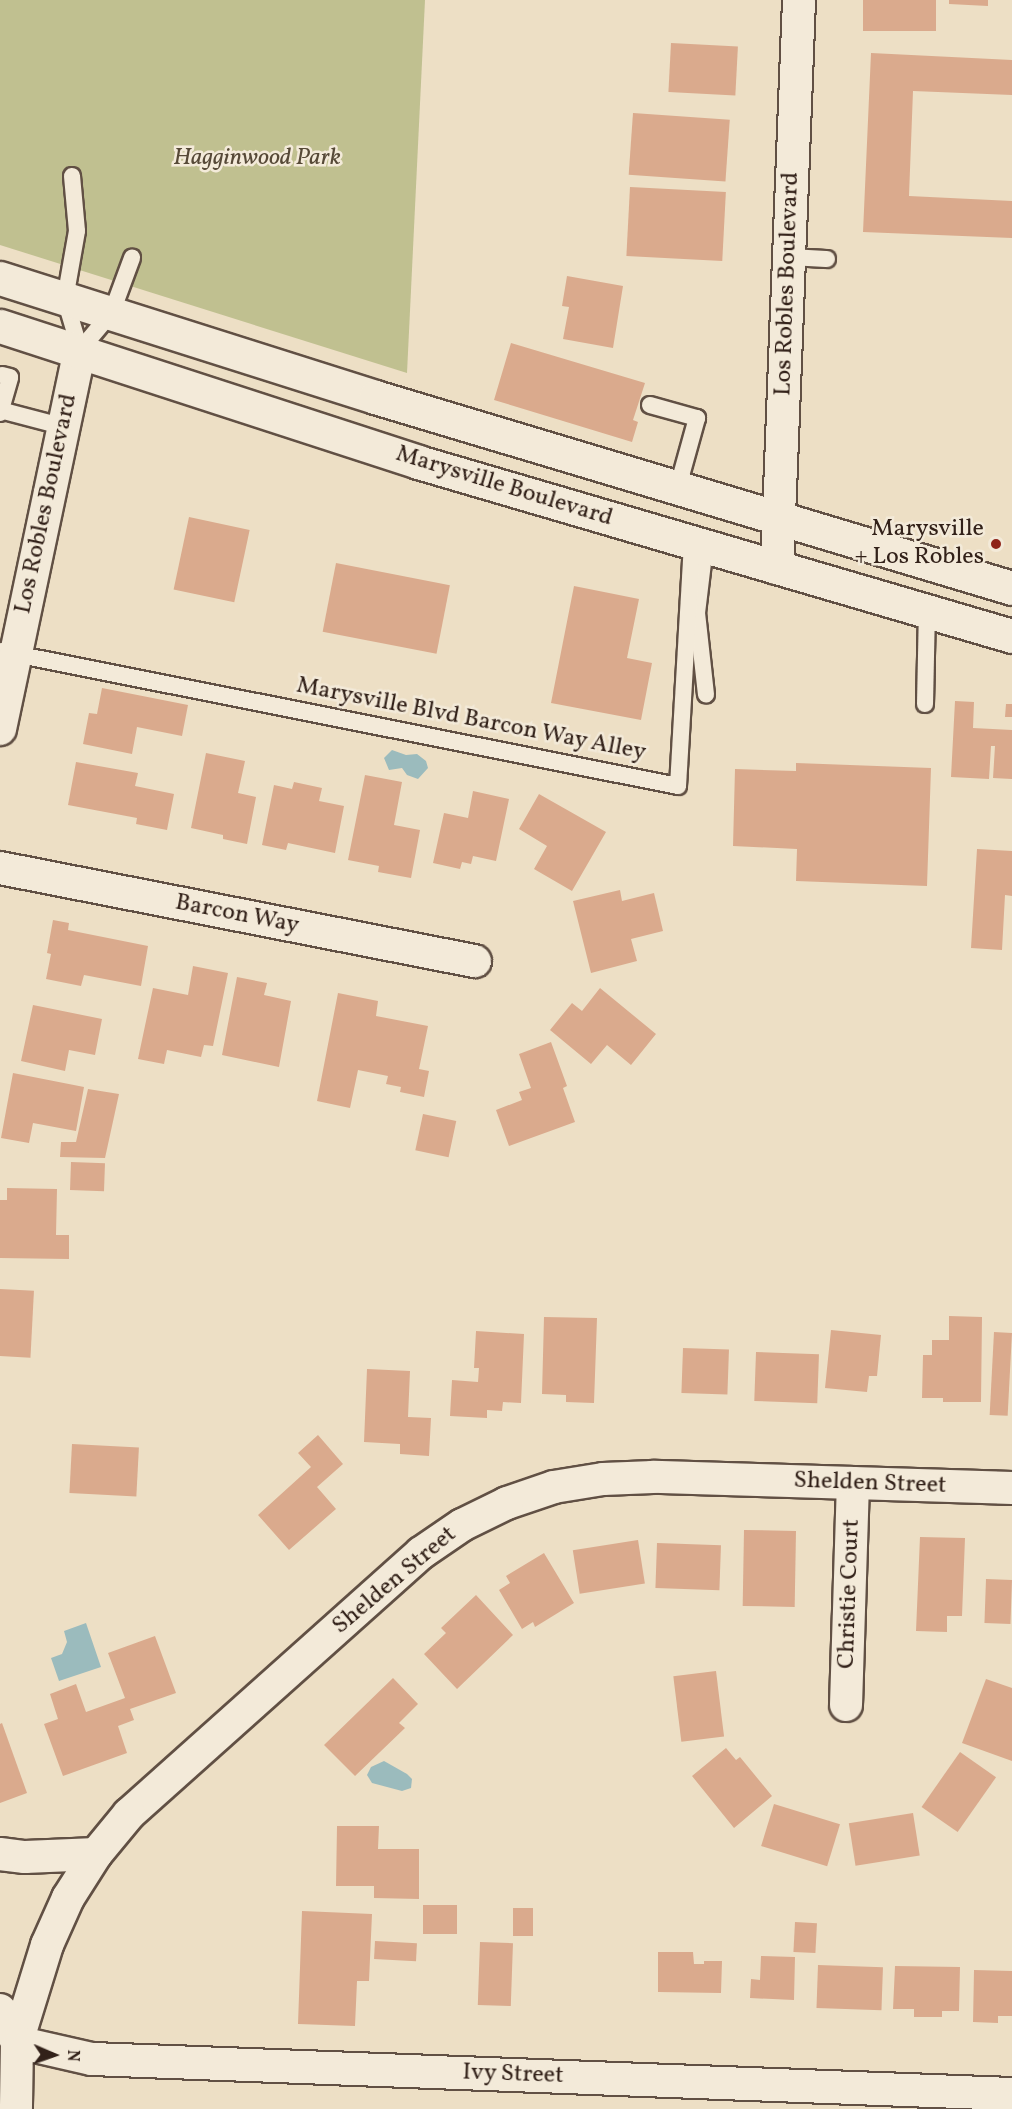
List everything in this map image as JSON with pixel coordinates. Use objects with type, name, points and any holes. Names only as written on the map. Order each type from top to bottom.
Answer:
[{"type":"main road","name":"Marysville Boulevard","points":[[0,278],[112,312],[282,369],[677,490],[1012,588]]},
{"type":"main road","name":"Marysville Boulevard","points":[[0,326],[80,350],[418,462],[1012,636]]},
{"type":"street","name":"Los Robles Boulevard","points":[[777,568],[799,0]]},
{"type":"street","name":"Los Robles Boulevard","points":[[0,729],[8,652],[65,427],[80,350]]},
{"type":"street","name":"Barcon Way","points":[[0,868],[474,961]]},
{"type":"street","name":"Shelden Street","points":[[17,2042],[47,1945],[68,1898],[96,1854],[129,1814],[421,1552],[471,1521],[507,1503],[554,1487],[603,1479],[653,1477],[1012,1488]]},
{"type":"street","name":"Christie Court","points":[[846,1706],[854,1483]]},
{"type":"street","points":[[0,1854],[25,1857],[96,1854]]},
{"type":"street","points":[[0,2010],[17,2042],[16,2109]]},
{"type":"street","name":"Ivy Street","points":[[17,2042],[92,2060],[1012,2094]]},
{"type":"lane","points":[[72,176],[77,231],[65,299],[80,350]]},
{"type":"lane","points":[[789,257],[827,259]]},
{"type":"lane","points":[[80,350],[112,312],[132,258]]},
{"type":"lane","points":[[3,375],[10,377],[0,411],[65,427]]},
{"type":"lane","points":[[650,405],[697,418],[677,490]]},
{"type":"lane","points":[[699,544],[697,614],[706,695]]},
{"type":"lane","name":"Marysville Blvd Barcon Way Alley","points":[[8,652],[678,786],[699,544]]},
{"type":"lane","points":[[925,704],[927,611]]},
{"type":"green space","name":"Hagginwood Park","points":[[0,0],[425,0],[407,373],[0,245]]},
{"type":"water","points":[[392,750],[406,755],[417,754],[426,761],[428,768],[418,779],[407,775],[402,768],[389,770],[384,758]]},
{"type":"water","points":[[86,1623],[101,1667],[59,1681],[51,1658],[62,1654],[67,1642],[64,1631]]},
{"type":"water","points":[[384,1761],[412,1779],[411,1788],[402,1791],[372,1783],[367,1775],[371,1767]]},
{"type":"building","points":[[863,0],[936,0],[936,31],[863,31]]},
{"type":"building","points":[[949,0],[988,0],[988,6],[949,4]]},
{"type":"building","points":[[671,43],[738,47],[735,95],[668,92]]},
{"type":"building","points":[[871,53],[1012,60],[1012,95],[913,91],[909,196],[1012,201],[1012,238],[863,232]]},
{"type":"building","points":[[633,113],[730,120],[725,182],[629,175]]},
{"type":"building","points":[[630,187],[726,192],[722,261],[626,256]]},
{"type":"building","points":[[567,276],[623,286],[613,348],[563,339],[569,307],[562,306]]},
{"type":"building","points":[[511,343],[645,383],[633,420],[638,422],[632,442],[494,400]]},
{"type":"building","points":[[189,517],[250,530],[234,602],[174,589]]},
{"type":"building","points":[[336,563],[450,585],[437,654],[323,632]]},
{"type":"building","points":[[574,586],[639,599],[627,658],[652,663],[641,720],[551,703]]},
{"type":"building","points":[[102,688],[188,705],[182,736],[137,727],[132,754],[83,744],[89,713],[97,714]]},
{"type":"building","points":[[955,701],[974,702],[973,728],[1012,730],[1012,779],[993,778],[995,746],[991,746],[989,779],[951,777]]},
{"type":"building","points":[[1006,704],[1012,704],[1012,717],[1005,717]]},
{"type":"building","points":[[206,753],[245,761],[238,793],[256,797],[247,844],[223,839],[223,835],[191,828]]},
{"type":"building","points":[[76,762],[138,773],[135,786],[174,794],[167,830],[136,824],[137,818],[68,805]]},
{"type":"building","points":[[796,763],[931,768],[927,886],[796,881],[797,849],[733,846],[735,769],[796,771]]},
{"type":"building","points":[[365,775],[402,782],[394,825],[420,830],[411,878],[378,872],[379,866],[348,860]]},
{"type":"building","points":[[294,782],[322,788],[319,801],[344,806],[335,853],[288,843],[286,850],[262,845],[274,785],[292,789]]},
{"type":"building","points":[[473,791],[509,799],[496,861],[473,856],[471,864],[462,862],[460,869],[433,863],[444,813],[468,818]]},
{"type":"building","points":[[539,794],[606,832],[572,891],[534,869],[547,846],[519,829]]},
{"type":"building","points":[[977,849],[1012,851],[1012,896],[1005,895],[1002,950],[971,948]]},
{"type":"building","points":[[620,890],[622,901],[654,893],[663,931],[631,939],[637,961],[591,973],[573,901]]},
{"type":"building","points":[[53,920],[69,923],[68,930],[148,946],[141,986],[84,975],[81,986],[46,979],[51,954],[47,953]]},
{"type":"building","points":[[193,966],[228,973],[213,1046],[204,1045],[201,1057],[167,1050],[164,1064],[138,1059],[153,988],[188,995]]},
{"type":"building","points":[[237,977],[267,983],[264,995],[291,1001],[279,1067],[222,1055]]},
{"type":"building","points":[[600,988],[656,1034],[631,1065],[607,1045],[591,1064],[550,1030],[572,1003],[582,1011]]},
{"type":"building","points":[[338,993],[378,1001],[376,1016],[428,1026],[419,1069],[429,1071],[424,1097],[400,1092],[401,1087],[386,1084],[388,1076],[358,1070],[350,1108],[317,1101]]},
{"type":"building","points":[[33,1005],[102,1019],[95,1055],[69,1050],[65,1071],[21,1061]]},
{"type":"building","points":[[551,1042],[567,1086],[563,1088],[575,1122],[509,1146],[496,1110],[522,1100],[519,1092],[531,1088],[519,1054]]},
{"type":"building","points":[[13,1073],[84,1087],[76,1131],[33,1123],[29,1143],[1,1138]]},
{"type":"building","points":[[88,1089],[119,1094],[105,1158],[60,1157],[61,1142],[76,1142]]},
{"type":"building","points":[[423,1114],[456,1121],[449,1157],[415,1150]]},
{"type":"building","points":[[71,1162],[105,1163],[104,1191],[70,1190]]},
{"type":"building","points":[[7,1188],[57,1189],[56,1235],[69,1235],[69,1259],[0,1258],[0,1200],[7,1200]]},
{"type":"building","points":[[0,1289],[34,1291],[30,1358],[0,1356]]},
{"type":"building","points":[[949,1316],[982,1317],[981,1402],[943,1402],[943,1398],[922,1398],[923,1355],[932,1355],[932,1340],[949,1340]]},
{"type":"building","points":[[544,1317],[597,1318],[594,1403],[566,1402],[566,1395],[542,1394]]},
{"type":"building","points":[[831,1330],[881,1335],[877,1376],[869,1376],[867,1392],[825,1388]]},
{"type":"building","points":[[476,1331],[524,1334],[521,1403],[503,1402],[502,1411],[487,1410],[487,1418],[450,1416],[452,1380],[478,1382],[479,1368],[474,1368]]},
{"type":"building","points":[[994,1332],[1012,1333],[1008,1416],[990,1415]]},
{"type":"building","points":[[683,1348],[729,1350],[727,1395],[681,1393]]},
{"type":"building","points":[[756,1352],[819,1354],[817,1403],[754,1401]]},
{"type":"building","points":[[367,1369],[410,1371],[408,1417],[431,1418],[429,1456],[400,1454],[400,1444],[364,1442]]},
{"type":"building","points":[[318,1435],[343,1464],[317,1487],[336,1509],[289,1550],[258,1515],[311,1467],[298,1453]]},
{"type":"building","points":[[72,1444],[139,1448],[136,1496],[69,1493]]},
{"type":"building","points":[[744,1530],[796,1531],[795,1607],[743,1606]]},
{"type":"building","points":[[920,1537],[965,1538],[962,1616],[947,1616],[947,1632],[916,1631]]},
{"type":"building","points":[[638,1540],[645,1583],[580,1594],[573,1550]]},
{"type":"building","points":[[657,1543],[721,1545],[719,1590],[655,1588]]},
{"type":"building","points":[[544,1553],[574,1603],[535,1627],[533,1622],[522,1629],[499,1590],[510,1583],[506,1576]]},
{"type":"building","points":[[986,1579],[1012,1580],[1010,1624],[984,1623]]},
{"type":"building","points":[[476,1595],[513,1635],[457,1689],[424,1654],[446,1633],[441,1628]]},
{"type":"building","points":[[155,1636],[176,1693],[130,1709],[134,1720],[118,1726],[127,1753],[63,1776],[44,1724],[58,1719],[50,1694],[76,1684],[86,1712],[125,1698],[108,1653]]},
{"type":"building","points":[[716,1671],[724,1737],[681,1742],[673,1676]]},
{"type":"building","points":[[393,1678],[418,1704],[399,1723],[405,1728],[355,1776],[324,1745]]},
{"type":"building","points":[[986,1679],[1012,1688],[1012,1761],[962,1743]]},
{"type":"building","points":[[2,1723],[27,1793],[0,1803],[0,1724]]},
{"type":"building","points":[[726,1748],[736,1760],[740,1757],[772,1796],[734,1828],[692,1776]]},
{"type":"building","points":[[960,1752],[996,1777],[958,1832],[922,1807]]},
{"type":"building","points":[[774,1804],[840,1824],[827,1866],[761,1846]]},
{"type":"building","points":[[913,1813],[920,1855],[856,1866],[849,1823]]},
{"type":"building","points":[[337,1826],[379,1826],[378,1849],[419,1849],[419,1899],[374,1898],[374,1886],[336,1886]]},
{"type":"building","points":[[423,1905],[457,1905],[457,1934],[423,1934]]},
{"type":"building","points":[[513,1908],[533,1908],[533,1936],[513,1936]]},
{"type":"building","points":[[302,1911],[372,1914],[369,1981],[357,1981],[355,2026],[298,2024]]},
{"type":"building","points":[[795,1922],[817,1923],[815,1953],[793,1952]]},
{"type":"building","points":[[375,1941],[417,1943],[416,1961],[374,1959]]},
{"type":"building","points":[[480,1942],[513,1943],[511,2006],[478,2005]]},
{"type":"building","points":[[658,1952],[693,1952],[694,1964],[704,1964],[704,1961],[722,1961],[721,1993],[658,1992]]},
{"type":"building","points":[[761,1956],[795,1957],[794,2000],[750,1998],[751,1979],[760,1980]]},
{"type":"building","points":[[818,1965],[883,1967],[881,2010],[816,2008]]},
{"type":"building","points":[[895,1966],[960,1967],[959,2011],[942,2011],[942,2017],[914,2017],[914,2009],[893,2009]]},
{"type":"building","points":[[974,1970],[1012,1971],[1012,2016],[998,2016],[998,2023],[973,2022]]},
{"type":"place","name":"Marysville + Los Robles","points":[[996,544]]}]
